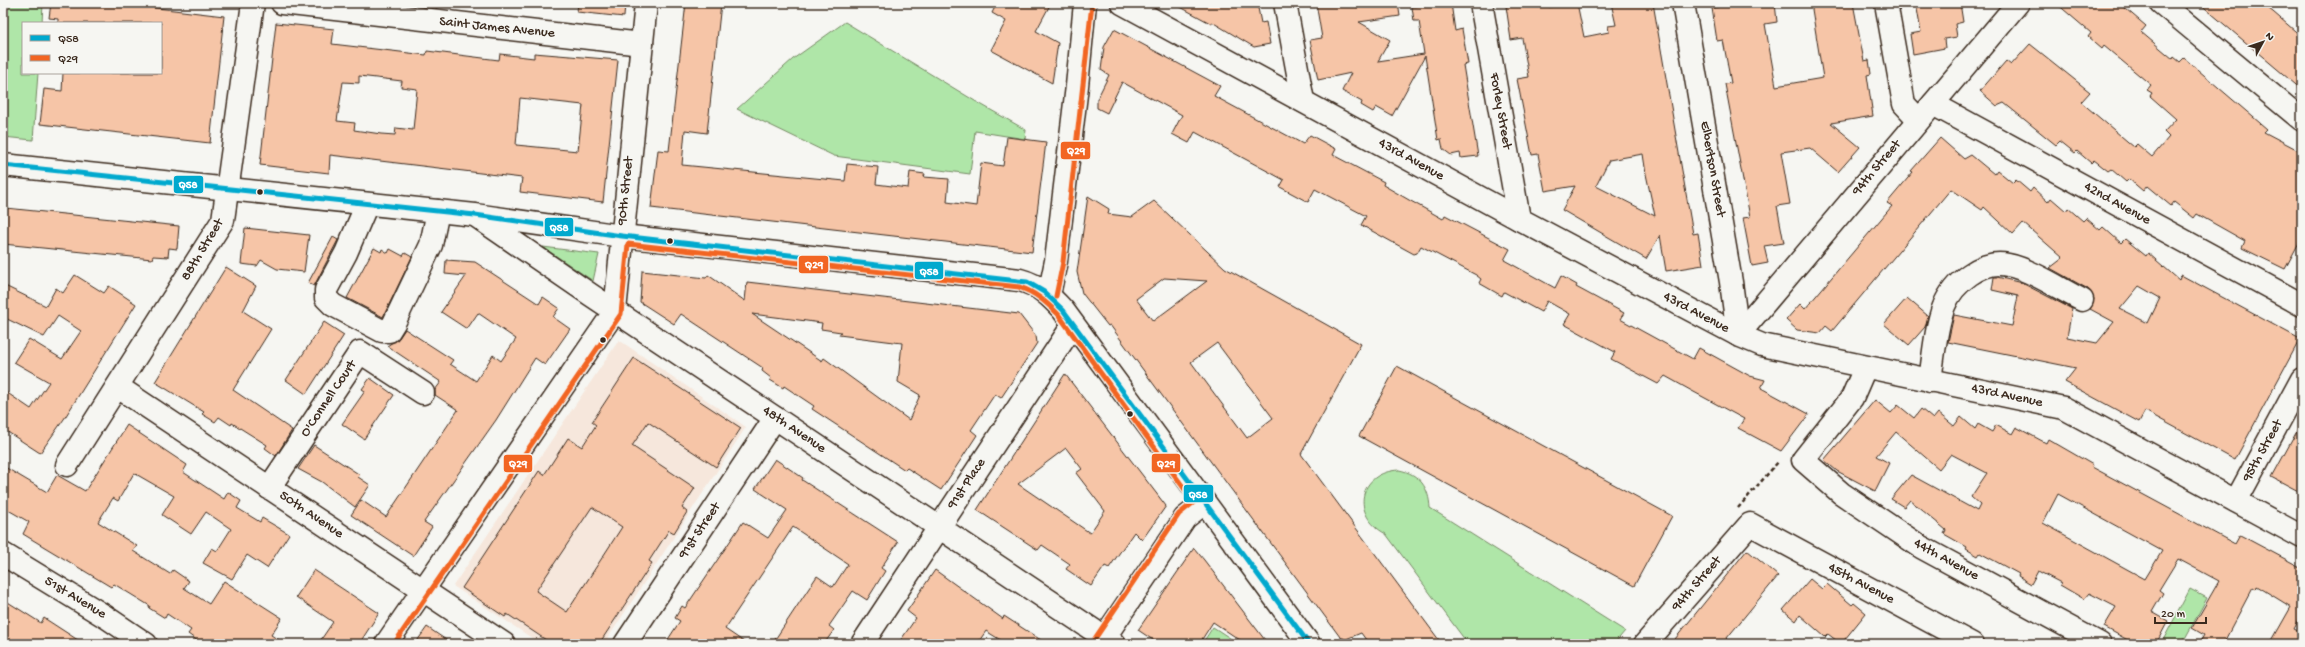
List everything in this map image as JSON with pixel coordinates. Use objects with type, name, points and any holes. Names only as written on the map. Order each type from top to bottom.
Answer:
[{"type":"street","name":"88th Street","points":[[68,465],[223,220],[253,3]]},
{"type":"street","name":"Saint James Avenue","points":[[282,3],[642,44]]},
{"type":"street","name":"90th Street","points":[[386,644],[615,311],[646,3]]},
{"type":"street","points":[[1048,295],[1056,262],[1077,86],[1084,3]]},
{"type":"street","name":"43rd Avenue","points":[[1122,3],[1519,219],[1738,335],[1762,345],[1865,368],[2064,408],[2302,537]]},
{"type":"street","points":[[1285,3],[1303,101]]},
{"type":"street","name":"Forley Street","points":[[1481,3],[1519,219]]},
{"type":"street","name":"Elbertson Street","points":[[1683,3],[1732,282],[1738,335]]},
{"type":"street","name":"42nd Avenue","points":[[1886,3],[1904,104],[1926,111],[2300,299]]},
{"type":"street","name":"94th Street","points":[[1738,335],[2018,3]]},
{"type":"street","points":[[2161,3],[2302,120]]},
{"type":"street","points":[[3,164],[475,215],[622,236],[1031,282],[1048,295],[1073,325],[1309,644]]},
{"type":"street","points":[[367,204],[346,253],[326,290],[326,298],[333,305],[382,331],[389,331],[431,245],[438,211]]},
{"type":"street","name":"48th Avenue","points":[[475,215],[615,311],[938,526],[1106,642]]},
{"type":"street","points":[[1930,381],[1943,306],[1964,280],[1978,270],[2000,264],[2015,266],[2082,300]]},
{"type":"street","name":"91st Place","points":[[862,644],[938,526],[1073,325]]},
{"type":"street","name":"O'Connell Court","points":[[269,488],[360,352],[423,393]]},
{"type":"street","name":"44th Avenue","points":[[1865,368],[1852,398],[1803,460],[1841,493],[1921,547],[2100,644]]},
{"type":"street","name":"95th Street","points":[[2236,501],[2302,380]]},
{"type":"street","name":"50th Avenue","points":[[118,387],[504,644]]},
{"type":"street","name":"91st Street","points":[[624,644],[775,418]]},
{"type":"street","points":[[1106,642],[1185,518],[1204,503]]},
{"type":"street","name":"94th Street","points":[[1645,644],[1744,516]]},
{"type":"street","name":"45th Avenue","points":[[1744,516],[1972,644]]},
{"type":"street","name":"51st Avenue","points":[[3,554],[106,617],[146,644]]},
{"type":"path","points":[[1744,516],[1762,481],[1779,461]]},
{"type":"shaded area","points":[[619,340],[746,427],[604,644],[541,644],[453,586]]},
{"type":"green space","points":[[3,3],[43,3],[42,22],[22,22],[22,74],[38,74],[33,140],[3,137]]},
{"type":"green space","points":[[845,22],[975,101],[1026,130],[1025,139],[975,131],[970,174],[834,156],[737,109],[793,59]]},
{"type":"green space","points":[[543,247],[599,254],[593,281]]},
{"type":"green space","points":[[1399,470],[1413,475],[1422,483],[1428,494],[1430,508],[1625,631],[1614,644],[1468,644],[1386,534],[1375,526],[1367,516],[1363,506],[1367,486],[1375,478],[1385,473]]},
{"type":"green space","points":[[2190,589],[2207,598],[2182,644],[2161,644]]},
{"type":"green space","points":[[1213,627],[1239,644],[1202,644]]},
{"type":"building","points":[[51,3],[115,3],[224,16],[210,143],[40,124],[44,89],[62,91],[63,74],[162,74],[162,22],[58,22],[58,19],[49,18]]},
{"type":"building","points":[[578,3],[625,3],[624,17],[577,12]]},
{"type":"building","points":[[686,3],[721,3],[707,133],[685,130],[682,165],[845,181],[847,164],[878,167],[876,184],[908,188],[910,172],[925,174],[924,177],[949,179],[947,202],[976,206],[981,163],[1003,166],[1007,137],[1046,142],[1032,252],[651,208],[658,150],[669,151]]},
{"type":"building","points":[[997,3],[1051,3],[1036,31],[1058,43],[1052,83],[991,50],[1006,21],[992,13]]},
{"type":"building","points":[[1173,3],[1257,3],[1261,23],[1266,22],[1270,44],[1254,47],[1212,22],[1212,24]]},
{"type":"building","points":[[1316,3],[1398,3],[1400,16],[1359,22],[1390,40],[1378,61],[1424,54],[1419,21],[1414,21],[1412,7],[1431,3],[1451,3],[1455,31],[1462,29],[1468,64],[1463,65],[1478,156],[1461,158],[1460,153],[1451,155],[1443,149],[1441,139],[1438,140],[1425,56],[1392,116],[1376,107],[1373,112],[1361,105],[1362,102],[1342,91],[1351,73],[1318,80],[1310,40],[1322,38]]},
{"type":"building","points":[[1523,3],[1549,3],[1549,7],[1577,3],[1584,37],[1609,32],[1608,26],[1616,25],[1611,3],[1653,3],[1693,234],[1698,233],[1703,265],[1666,271],[1660,235],[1646,259],[1562,210],[1575,186],[1545,191],[1538,154],[1532,155],[1517,79],[1529,77],[1522,38],[1511,40],[1506,6]],"holes":[[[1643,154],[1655,216],[1596,186],[1609,160]]]},
{"type":"building","points":[[1718,3],[1775,3],[1777,22],[1765,24],[1776,86],[1823,78],[1811,3],[1853,3],[1864,61],[1869,60],[1871,74],[1867,75],[1873,116],[1831,123],[1860,147],[1838,172],[1810,148],[1781,152],[1790,204],[1777,206],[1784,243],[1764,246],[1768,263],[1752,266],[1743,218],[1750,217],[1725,84],[1731,83],[1723,40],[1717,41],[1712,8],[1718,7]]},
{"type":"building","points":[[1916,3],[1960,3],[1963,22],[1955,24],[1957,37],[1944,39],[1945,48],[1913,54],[1910,34],[1921,32]]},
{"type":"building","points":[[2056,3],[2119,3],[2146,26],[2141,32],[2173,59],[2174,57],[2180,62],[2184,58],[2267,129],[2264,132],[2302,152],[2302,237],[2285,269],[2242,248],[2245,241],[2197,214],[2194,218],[2174,202],[2171,206],[2147,186],[2143,191],[2129,179],[2126,182],[2111,169],[2108,171],[2094,160],[2091,163],[2077,151],[2075,153],[2060,141],[2056,145],[2004,103],[1997,106],[1980,91],[2006,61],[2011,65],[2030,44],[2090,92],[2081,102],[2134,147],[2137,144],[2152,157],[2169,137],[2164,132],[2176,119],[2150,96],[2152,93],[2147,90],[2151,85],[2104,46],[2102,49],[2088,37],[2091,33]]},
{"type":"building","points":[[2199,3],[2261,3],[2273,12],[2302,37],[2302,90]]},
{"type":"building","points":[[276,23],[334,29],[332,44],[426,55],[427,51],[499,60],[500,54],[534,58],[534,53],[618,60],[603,202],[520,192],[522,178],[330,155],[329,173],[260,165]],"holes":[[[359,76],[402,81],[401,87],[417,89],[413,130],[396,128],[395,135],[381,134],[354,130],[355,123],[337,121],[343,82],[359,83]],[[520,98],[583,105],[578,151],[516,145]]]},
{"type":"building","points":[[1114,29],[1220,86],[1214,96],[1303,144],[1310,135],[1336,149],[1333,155],[1384,182],[1383,185],[1409,200],[1443,219],[1445,215],[1510,249],[1504,260],[1555,288],[1561,276],[1577,285],[1576,287],[1624,313],[1620,319],[1693,359],[1699,348],[1750,376],[1765,380],[1761,388],[1809,414],[1781,451],[1738,428],[1744,419],[1665,376],[1658,384],[1611,359],[1615,352],[1564,324],[1570,314],[1547,301],[1541,312],[1504,292],[1502,296],[1479,283],[1481,279],[1476,275],[1421,246],[1417,253],[1414,254],[1361,225],[1366,216],[1315,189],[1308,202],[1280,187],[1284,180],[1195,132],[1189,143],[1172,134],[1182,115],[1122,82],[1107,113],[1097,108],[1097,99],[1109,75],[1101,70],[1104,47]]},
{"type":"building","points":[[1940,138],[1964,159],[1971,155],[1994,174],[1997,170],[2013,183],[2016,180],[2030,192],[2033,188],[2048,202],[2051,198],[2066,211],[2068,208],[2083,221],[2086,218],[2100,230],[2103,227],[2121,243],[2125,239],[2146,256],[2148,253],[2179,280],[2181,275],[2300,339],[2235,460],[2145,411],[2139,422],[2065,382],[2076,368],[1948,342],[1954,315],[2012,326],[2018,296],[1992,290],[1994,277],[2022,283],[2072,309],[2067,337],[2097,343],[2114,322],[2090,309],[2094,299],[2088,289],[2050,268],[2063,258],[2023,223],[2013,234],[1984,207],[1982,210],[1951,189],[1832,331],[1826,326],[1820,333],[1797,330],[1786,320],[1800,304],[1805,309],[1892,206],[1887,203],[1913,172],[1911,171]],"holes":[[[2139,286],[2160,298],[2148,323],[2120,309]]]},
{"type":"building","points":[[1088,196],[1109,209],[1108,214],[1132,217],[1154,201],[1225,268],[1361,344],[1301,454],[1442,644],[1369,644],[1361,633],[1346,639],[1340,637],[1110,325],[1108,326],[1082,293],[1077,272]],"holes":[[[1164,278],[1207,281],[1153,321],[1136,299]],[[1217,343],[1273,418],[1247,438],[1191,362]]]},
{"type":"building","points":[[6,208],[179,226],[177,249],[169,248],[168,257],[153,256],[152,259],[3,244]]},
{"type":"building","points":[[245,228],[309,235],[304,272],[277,269],[261,260],[257,266],[241,264]]},
{"type":"building","points":[[333,237],[338,240],[314,286],[308,283]]},
{"type":"building","points":[[374,248],[381,252],[382,249],[388,253],[390,249],[403,256],[405,253],[412,257],[383,317],[347,298]]},
{"type":"building","points":[[446,260],[475,262],[539,304],[543,297],[559,308],[553,317],[570,329],[545,365],[535,358],[496,420],[424,522],[432,527],[413,556],[351,515],[361,500],[386,517],[458,410],[435,395],[435,390],[441,382],[387,346],[399,338],[405,329],[453,360],[450,364],[476,381],[493,355],[501,361],[516,339],[478,313],[467,329],[441,312],[466,276],[445,274]]},
{"type":"building","points":[[226,267],[256,286],[243,311],[271,329],[233,390],[292,430],[276,456],[265,448],[267,445],[232,423],[231,425],[219,417],[215,422],[202,414],[204,412],[155,382]]},
{"type":"building","points":[[642,271],[706,278],[708,275],[745,301],[747,282],[1019,314],[1036,336],[1037,343],[1001,398],[995,394],[971,430],[977,435],[941,490],[907,468],[905,470],[812,409],[814,406],[784,386],[783,388],[770,380],[771,378],[762,371],[763,368],[681,314],[674,324],[640,302]],"holes":[[[752,314],[822,323],[821,329],[841,332],[839,335],[902,343],[898,382],[920,395],[909,420],[824,358],[822,361]]]},
{"type":"building","points":[[75,275],[104,293],[109,286],[136,304],[64,419],[40,453],[3,429],[3,390],[31,409],[49,382],[14,362],[29,339],[62,359],[81,331],[58,316],[44,337],[3,317],[3,285],[46,306],[56,288],[63,293]]},
{"type":"building","points":[[1907,298],[1928,316],[1925,327],[1909,345],[1884,324]]},
{"type":"building","points":[[324,322],[344,335],[306,394],[286,380]]},
{"type":"building","points":[[634,358],[741,428],[716,467],[648,422],[632,446],[695,488],[682,508],[687,512],[674,533],[669,530],[649,561],[652,563],[599,644],[552,644],[507,614],[505,617],[462,588],[539,471],[544,475],[568,438],[582,447],[596,425],[592,422]],"holes":[[[592,507],[622,527],[567,612],[536,591]]]},
{"type":"building","points":[[1397,366],[1672,516],[1634,586],[1359,436]]},
{"type":"building","points":[[1065,374],[1166,506],[1142,540],[1134,532],[1109,568],[1105,566],[1091,586],[1066,569],[1070,564],[1042,545],[1038,550],[977,510]],"holes":[[[1066,448],[1082,469],[1076,473],[1105,511],[1090,533],[1018,484]]]},
{"type":"building","points":[[370,378],[394,395],[364,439],[342,424],[365,391],[362,389]]},
{"type":"building","points":[[1875,400],[1891,413],[1898,405],[1914,418],[1921,409],[1933,419],[1938,413],[1954,426],[1961,417],[1975,429],[1978,424],[1992,432],[1996,425],[2012,434],[2016,427],[2046,443],[2048,439],[2093,465],[2092,467],[2235,544],[2240,535],[2302,568],[2302,614],[2294,629],[2302,633],[2302,644],[2270,644],[2291,607],[2257,586],[2256,589],[2253,587],[2223,644],[2199,644],[2204,635],[2192,628],[2219,581],[2178,559],[2159,590],[2163,593],[2152,612],[2168,621],[2156,644],[2135,644],[2104,627],[2116,607],[2089,593],[2084,599],[2060,585],[2061,583],[2038,571],[2031,584],[2018,576],[2019,574],[1980,553],[1978,556],[1966,549],[1967,547],[1944,534],[1946,530],[1910,500],[1904,507],[1891,499],[1911,475],[1977,511],[1980,505],[1971,497],[1987,473],[1951,454],[1939,469],[1896,432],[1876,456],[1889,463],[1875,491],[1837,471],[1824,460]],"holes":[[[2058,494],[2162,551],[2145,579],[2043,523]]]},
{"type":"building","points":[[2302,422],[2302,493],[2272,477]]},
{"type":"building","points":[[127,425],[187,465],[183,472],[224,499],[228,492],[241,501],[237,508],[260,522],[262,518],[289,534],[267,568],[247,555],[232,579],[203,563],[212,548],[217,551],[231,529],[206,512],[191,534],[162,515],[174,496],[134,473],[118,501],[113,498],[98,522],[137,546],[133,551],[170,574],[173,570],[189,581],[184,588],[209,604],[224,581],[282,618],[271,635],[285,644],[229,644],[221,639],[218,644],[202,644],[188,634],[191,630],[167,614],[165,618],[149,608],[150,606],[114,584],[111,587],[23,534],[29,522],[3,507],[3,466],[47,492],[57,475],[85,491]]},
{"type":"building","points":[[314,445],[360,475],[358,477],[370,485],[355,507],[322,482],[298,469]]},
{"type":"building","points":[[775,459],[803,478],[802,480],[898,542],[881,568],[885,571],[867,600],[853,591],[829,626],[834,630],[824,644],[772,644],[817,576],[833,587],[848,564],[793,527],[725,629],[747,644],[665,644],[680,621],[675,618],[682,606],[685,608],[743,522],[768,538],[787,510],[755,489]]},
{"type":"building","points":[[1194,548],[1268,644],[1246,644],[1213,622],[1199,644],[1159,644],[1138,630]]},
{"type":"building","points":[[1747,550],[1778,576],[1722,644],[1671,644]]},
{"type":"building","points":[[314,570],[379,613],[359,644],[318,644],[333,622],[296,597]]},
{"type":"building","points":[[935,570],[1003,619],[1004,616],[1047,644],[1007,644],[986,631],[977,644],[898,644],[916,618],[907,611]]},
{"type":"building","points":[[1810,579],[1822,589],[1827,584],[1852,605],[1854,603],[1866,613],[1841,644],[1828,634],[1825,637],[1800,615],[1796,621],[1783,610]]},
{"type":"building","points":[[3,599],[41,623],[44,618],[84,644],[3,644]]},
{"type":"building","points":[[427,627],[452,644],[415,644]]},
{"type":"transit line","name":"Q29","points":[[1056,296],[1063,262],[1092,4]]},
{"type":"transit line","name":"Q58","points":[[3,165],[475,215],[622,236],[1027,282],[1044,292],[1063,310],[1309,644]]},
{"type":"transit line","name":"Q29","points":[[394,644],[621,314],[628,244],[1019,287],[1045,302],[1058,314],[1194,502],[1179,514],[1094,640]]}]
